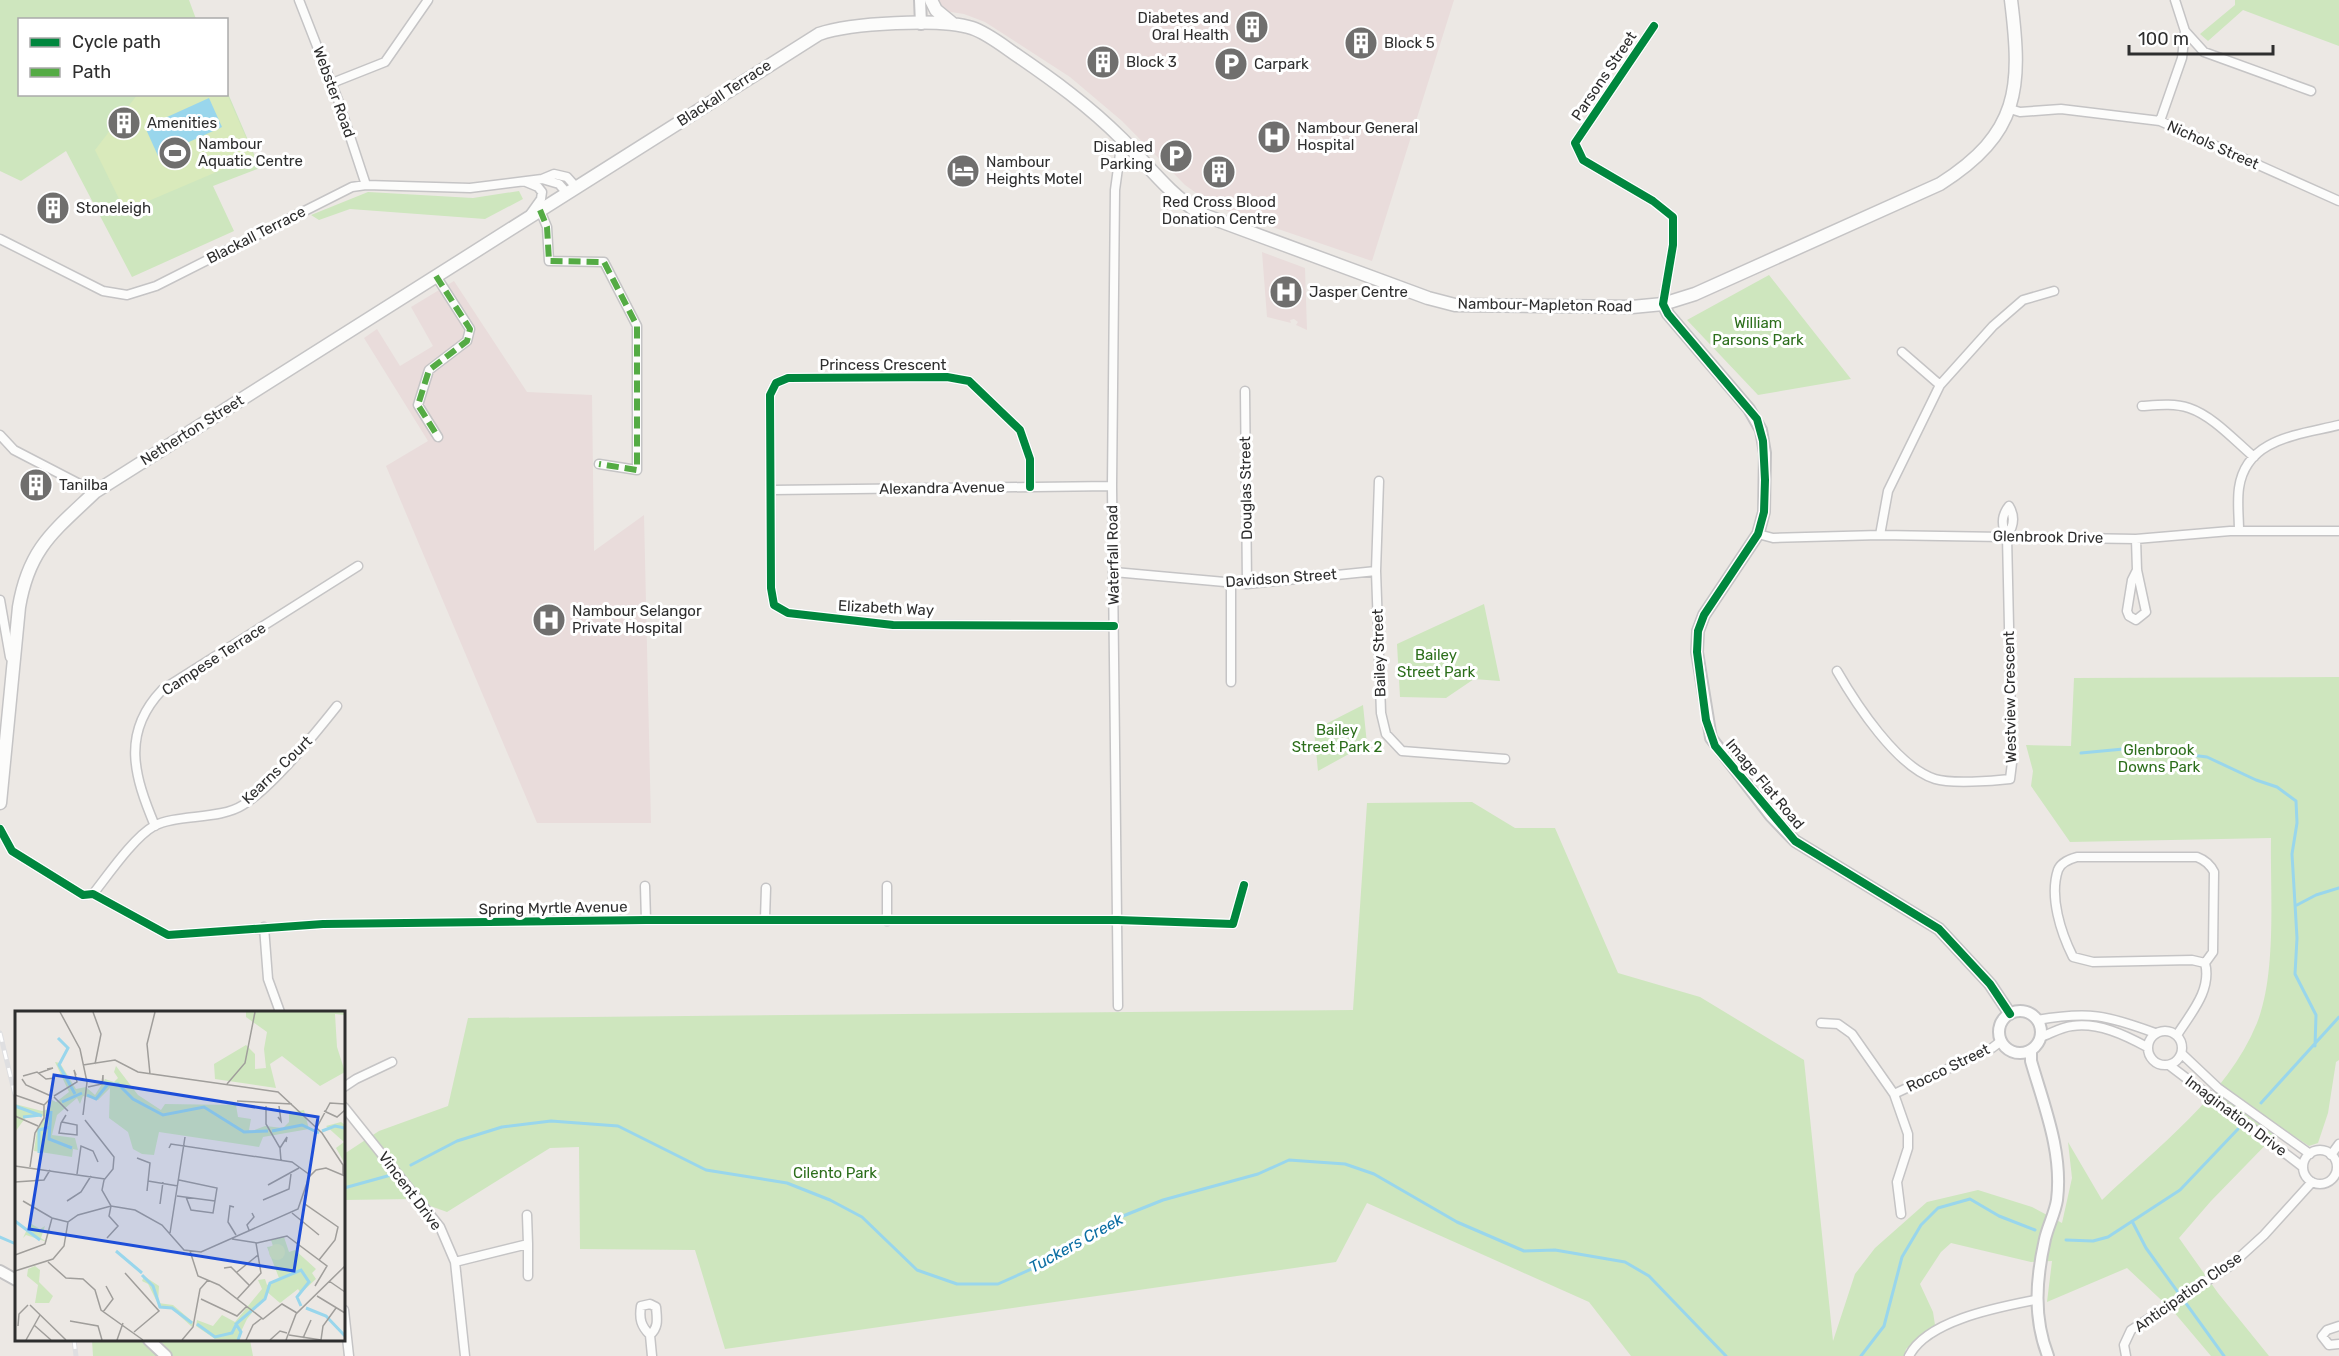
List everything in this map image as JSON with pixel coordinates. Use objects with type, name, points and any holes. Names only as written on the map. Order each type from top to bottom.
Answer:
[{"type":"main road","points":[[931,0],[936,10],[953,24]]},
{"type":"main road","name":"Nambour-Mapleton Road","points":[[921,24],[953,24],[974,28],[1049,77],[1094,112],[1178,200],[1201,214],[1428,298],[1474,307],[1632,307],[1663,304],[1695,294],[1940,184],[1970,165],[1994,139],[2010,108],[2016,80],[2018,52],[2011,0]]},
{"type":"main road","name":"Blackall Terrace","points":[[571,190],[813,36],[849,27],[921,24]]},
{"type":"main road","name":"Netherton Street","points":[[0,803],[19,607],[32,561],[50,535],[95,492],[571,190]]},
{"type":"street","name":"Webster Road","points":[[299,0],[332,83],[366,184]]},
{"type":"street","points":[[332,83],[385,62],[428,0]]},
{"type":"street","points":[[920,0],[921,24]]},
{"type":"street","points":[[2160,121],[2182,58],[2185,31],[2175,0]]},
{"type":"street","name":"Parsons Street","points":[[1654,26],[1575,143],[1583,160],[1653,201],[1673,217],[1673,245],[1663,304]]},
{"type":"street","points":[[2185,31],[2204,52],[2311,91]]},
{"type":"street","name":"Nichols Street","points":[[2010,108],[2020,112],[2061,109],[2160,121],[2339,201]]},
{"type":"street","name":"Waterfall Road","points":[[1118,1006],[1112,486],[1115,190],[1122,139]]},
{"type":"street","name":"Blackall Terrace","points":[[0,239],[104,291],[127,295],[156,286],[352,187],[366,184],[470,188],[542,179],[571,190]]},
{"type":"street","points":[[525,182],[538,187],[542,195],[528,218]]},
{"type":"street","points":[[540,210],[546,222],[549,261],[604,262],[637,326],[637,470],[599,464]]},
{"type":"street","points":[[436,276],[470,328],[467,341],[429,370],[418,405],[438,436]]},
{"type":"street","points":[[1880,535],[1888,491],[1940,385],[1993,326],[2023,300],[2054,291]]},
{"type":"street","name":"Image Flat Road","points":[[1663,304],[1668,314],[1757,419],[1763,441],[1764,512],[1758,534],[1704,615],[1698,631],[1697,651],[1711,738],[1764,807],[1795,841],[1939,929],[1990,984],[2010,1014]]},
{"type":"street","points":[[1902,352],[1940,385]]},
{"type":"street","name":"Princess Crescent","points":[[772,490],[770,395],[776,382],[788,378],[947,377],[969,381],[1020,430],[1030,459],[1030,487]]},
{"type":"street","name":"Douglas Street","points":[[1245,391],[1247,584]]},
{"type":"street","points":[[2142,406],[2173,405],[2190,408],[2205,417],[2254,457]]},
{"type":"street","points":[[2238,531],[2239,488],[2245,468],[2261,448],[2277,440],[2339,425]]},
{"type":"street","points":[[0,435],[14,450],[95,492]]},
{"type":"street","name":"Bailey Street","points":[[1379,481],[1376,571],[1381,713],[1386,734],[1402,752],[1505,759]]},
{"type":"street","name":"Alexandra Avenue","points":[[772,490],[1112,486]]},
{"type":"street","name":"Elizabeth Way","points":[[772,490],[771,588],[774,605],[788,614],[893,625],[1114,626]]},
{"type":"street","name":"Glenbrook Drive","points":[[1758,534],[1773,538],[1880,535],[2136,539],[2238,531],[2339,531]]},
{"type":"street","name":"Westview Crescent","points":[[1837,671],[1857,706],[1900,757],[1935,779],[1991,782],[2010,779],[2012,763],[2007,536]]},
{"type":"street","points":[[2136,539],[2137,570],[2146,612],[2136,620],[2129,616],[2127,611],[2132,580],[2137,570]]},
{"type":"street","name":"Campese Terrace","points":[[155,826],[142,796],[135,768],[135,738],[144,712],[153,700],[162,690],[358,566]]},
{"type":"street","name":"Davidson Street","points":[[1114,572],[1247,584],[1376,571]]},
{"type":"street","points":[[1231,584],[1231,682]]},
{"type":"street","points":[[0,600],[10,651],[12,684]]},
{"type":"street","name":"Kearns Court","points":[[155,826],[227,811],[243,805],[310,739],[338,706]]},
{"type":"street","points":[[93,894],[126,852],[155,826]]},
{"type":"street","points":[[0,829],[12,851],[0,851]]},
{"type":"street","name":"Spring Myrtle Avenue","points":[[12,851],[83,894],[93,894],[168,935],[323,924],[645,920],[1118,920],[1233,924],[1244,885]]},
{"type":"street","points":[[2177,1035],[2204,991],[2207,979],[2205,963],[2213,952],[2214,945],[2214,872],[2205,860],[2197,857],[2076,856],[2065,861],[2058,869],[2055,911],[2073,957],[2093,962],[2192,960],[2205,963]]},
{"type":"street","name":"Spring Myrtle Avenue","points":[[645,886],[645,920]]},
{"type":"street","points":[[887,886],[887,921]]},
{"type":"street","points":[[765,920],[766,888]]},
{"type":"street","points":[[264,927],[268,979],[280,1011]]},
{"type":"street","points":[[2031,1050],[2017,1053],[2010,1051],[2001,1041],[1999,1029],[2010,1014],[2025,1012],[2037,1020],[2041,1037]]},
{"type":"street","points":[[2037,1020],[2071,1014],[2111,1017],[2155,1033],[2166,1030],[2177,1035],[2181,1040],[2182,1054],[2169,1065],[2154,1062],[2147,1047],[2122,1034],[2100,1028],[2072,1026],[2041,1037],[2031,1050],[2031,1061],[2058,1163],[2057,1201],[2045,1238],[2035,1300],[2048,1356]]},
{"type":"street","points":[[1821,1023],[1838,1024],[1852,1034],[1894,1094],[1908,1134],[1908,1148],[1896,1182],[1901,1214]]},
{"type":"street","points":[[2147,1047],[2155,1033]]},
{"type":"street","name":"Rocco Street","points":[[1894,1094],[1992,1048],[2001,1041]]},
{"type":"street","name":"Imagination Drive","points":[[2182,1054],[2218,1088],[2310,1154]]},
{"type":"street","points":[[345,1087],[356,1079],[392,1062]]},
{"type":"street","name":"Imagination Drive","points":[[2169,1065],[2303,1167]]},
{"type":"street","name":"Vincent Drive","points":[[345,1108],[440,1227],[455,1262],[465,1356]]},
{"type":"street","points":[[2331,1155],[2339,1144]]},
{"type":"street","points":[[2320,1151],[2331,1155],[2336,1164],[2336,1180],[2323,1184],[2312,1182],[2306,1176],[2303,1167],[2310,1154],[2320,1151]]},
{"type":"street","name":"Anticipation Close","points":[[2126,1356],[2124,1345],[2131,1330],[2230,1266],[2264,1235],[2312,1182]]},
{"type":"street","points":[[528,1215],[528,1276]]},
{"type":"street","points":[[455,1262],[528,1245]]},
{"type":"street","points":[[0,1271],[15,1279]]},
{"type":"street","points":[[1909,1356],[1921,1342],[1966,1316],[2035,1300]]},
{"type":"street","points":[[345,1319],[349,1356]]},
{"type":"street","points":[[2339,1326],[2327,1330],[2322,1336],[2329,1345],[2339,1344]]},
{"type":"street","points":[[651,1335],[652,1356]]},
{"type":"street","points":[[150,1341],[166,1356]]},
{"type":"shaded area","name":"Nambour General Hospital","points":[[935,0],[1454,0],[1372,261],[1234,214],[1209,202],[1185,185],[1122,121],[1070,77],[985,22],[964,14],[938,10]]},
{"type":"shaded area","name":"Jasper Centre","points":[[1262,252],[1305,268],[1307,330],[1296,325],[1298,322],[1294,319],[1290,320],[1291,323],[1267,317]]},
{"type":"shaded area","name":"Nambour Selangor Private Hospital","points":[[454,281],[527,392],[592,395],[594,551],[644,515],[651,823],[537,823],[386,466],[428,441],[364,338],[377,329],[400,366],[433,346],[411,307]]},
{"type":"green space","points":[[0,0],[189,0],[196,18],[18,18],[18,96],[228,96],[228,93],[260,168],[213,186],[234,231],[132,277],[66,151],[21,181],[0,171]]},
{"type":"green space","points":[[2235,0],[2339,0],[2339,46],[2243,10],[2208,41],[2200,34],[2235,5]]},
{"type":"green space","name":"Nambour Aquatic Centre","points":[[136,96],[228,96],[254,156],[125,211],[95,150]]},
{"type":"green space","points":[[519,191],[523,199],[485,219],[350,209],[319,220],[311,215],[368,192],[473,198]]},
{"type":"green space","name":"William Parsons Park","points":[[1769,275],[1851,379],[1758,395],[1687,320]]},
{"type":"green space","name":"Bailey Street Park","points":[[1484,604],[1500,681],[1474,679],[1446,698],[1400,697],[1397,644]]},
{"type":"green space","points":[[2339,677],[2339,1060],[2336,1062],[2328,1113],[2318,1143],[2309,1146],[2282,1128],[2211,1201],[2179,1238],[2218,1293],[2269,1356],[2211,1356],[2173,1311],[2127,1268],[2047,1302],[2052,1261],[2031,1262],[1951,1243],[1941,1252],[1920,1284],[1933,1312],[1935,1325],[1906,1349],[1904,1356],[1631,1356],[1589,1302],[1367,1203],[1336,1262],[725,1349],[695,1250],[580,1249],[579,1147],[550,1148],[447,1212],[411,1199],[345,1200],[345,1153],[379,1131],[448,1106],[468,1018],[1353,1010],[1367,803],[1472,802],[1515,828],[1555,828],[1618,973],[1700,997],[1804,1060],[1833,1341],[1855,1274],[1875,1248],[1927,1202],[1978,1190],[2032,1207],[2062,1223],[2072,1178],[2068,1142],[2102,1200],[2189,1119],[2209,1097],[2228,1074],[2257,1023],[2263,1003],[2270,957],[2271,838],[2070,842],[2031,786],[2033,771],[2026,745],[2071,746],[2074,678]]},
{"type":"green space","name":"Bailey Street Park 2","points":[[1363,705],[1367,744],[1318,771],[1314,730]]},
{"type":"green space","points":[[92,1341],[250,1341],[253,1356],[93,1356]]},
{"type":"water","points":[[209,98],[222,127],[158,156],[145,127]]},
{"type":"waterway","points":[[2081,753],[2134,748],[2207,757],[2256,780],[2277,787],[2296,801],[2297,823],[2292,854],[2297,938],[2295,974],[2316,1015],[2315,1046]]},
{"type":"waterway","points":[[2297,905],[2316,895],[2339,888]]},
{"type":"waterway","name":"Tuckers Creek","points":[[2261,1103],[2339,1017]]},
{"type":"waterway","name":"Tuckers Creek","points":[[411,1165],[457,1141],[502,1127],[551,1121],[618,1126],[706,1170],[787,1183],[830,1200],[862,1217],[917,1270],[957,1284],[998,1284],[1056,1258],[1108,1222],[1163,1200],[1258,1174],[1289,1160],[1345,1164],[1374,1174],[1457,1222],[1524,1251],[1555,1250],[1625,1262],[1649,1276],[1726,1356]]},
{"type":"waterway","name":"Tuckers Creek","points":[[2066,1240],[2093,1241],[2108,1237],[2180,1190],[2238,1129]]},
{"type":"waterway","name":"Tuckers Creek","points":[[345,1188],[391,1175]]},
{"type":"waterway","name":"Tuckers Creek","points":[[1861,1356],[1884,1326],[1902,1257],[1921,1225],[1938,1208],[1970,1199],[1999,1216],[2035,1230]]},
{"type":"waterway","points":[[2132,1221],[2146,1248],[2224,1356]]},
{"type":"waterway","name":"Tuckers Creek","points":[[0,1237],[15,1244]]},
{"type":"railway","points":[[0,1033],[15,1095]]},
{"type":"railway","points":[[74,1341],[76,1356]]},
{"type":"marked path","points":[[540,210],[547,227],[549,261],[604,262],[637,326],[637,470],[599,464]]},
{"type":"marked path","points":[[436,276],[470,329],[467,341],[429,370],[418,405],[438,437]]},
{"type":"cycle path","points":[[1654,26],[1575,143],[1583,160],[1653,201],[1673,217],[1673,245],[1663,304],[1668,314],[1757,419],[1763,441],[1764,512],[1758,534],[1704,615],[1698,631],[1697,652],[1706,720],[1715,746],[1795,841],[1939,929],[1990,984],[2010,1014]]},
{"type":"cycle path","points":[[1030,487],[1030,459],[1020,430],[969,381],[947,377],[788,378],[776,383],[770,395],[771,588],[774,605],[788,613],[893,625],[1114,626]]},
{"type":"cycle path","points":[[0,829],[12,851],[83,895],[93,894],[168,935],[323,924],[646,920],[1118,920],[1233,924],[1244,885]]},
{"type":"place","name":"Diabetes and Oral Health","points":[[1252,27]]},
{"type":"place","name":"Block 5","points":[[1361,43]]},
{"type":"place","name":"Block 3","points":[[1103,62]]},
{"type":"place","name":"Carpark","points":[[1231,64]]},
{"type":"place","name":"Amenities","points":[[124,123]]},
{"type":"place","name":"Nambour General Hospital","points":[[1274,137]]},
{"type":"place","name":"Nambour Aquatic Centre","points":[[175,153]]},
{"type":"place","name":"Disabled Parking","points":[[1176,156]]},
{"type":"place","name":"Nambour Heights Motel","points":[[963,171]]},
{"type":"place","name":"Red Cross Blood Donation Centre","points":[[1219,172]]},
{"type":"place","name":"Stoneleigh","points":[[53,208]]},
{"type":"place","name":"Jasper Centre","points":[[1286,292]]},
{"type":"place","name":"Tanilba","points":[[36,485]]},
{"type":"place","name":"Nambour Selangor Private Hospital","points":[[549,620]]},
{"type":"park label","name":"Glenbrook Downs Park","points":[[2159,758]]},
{"type":"park label","name":"Cilento Park","points":[[835,1173]]}]
